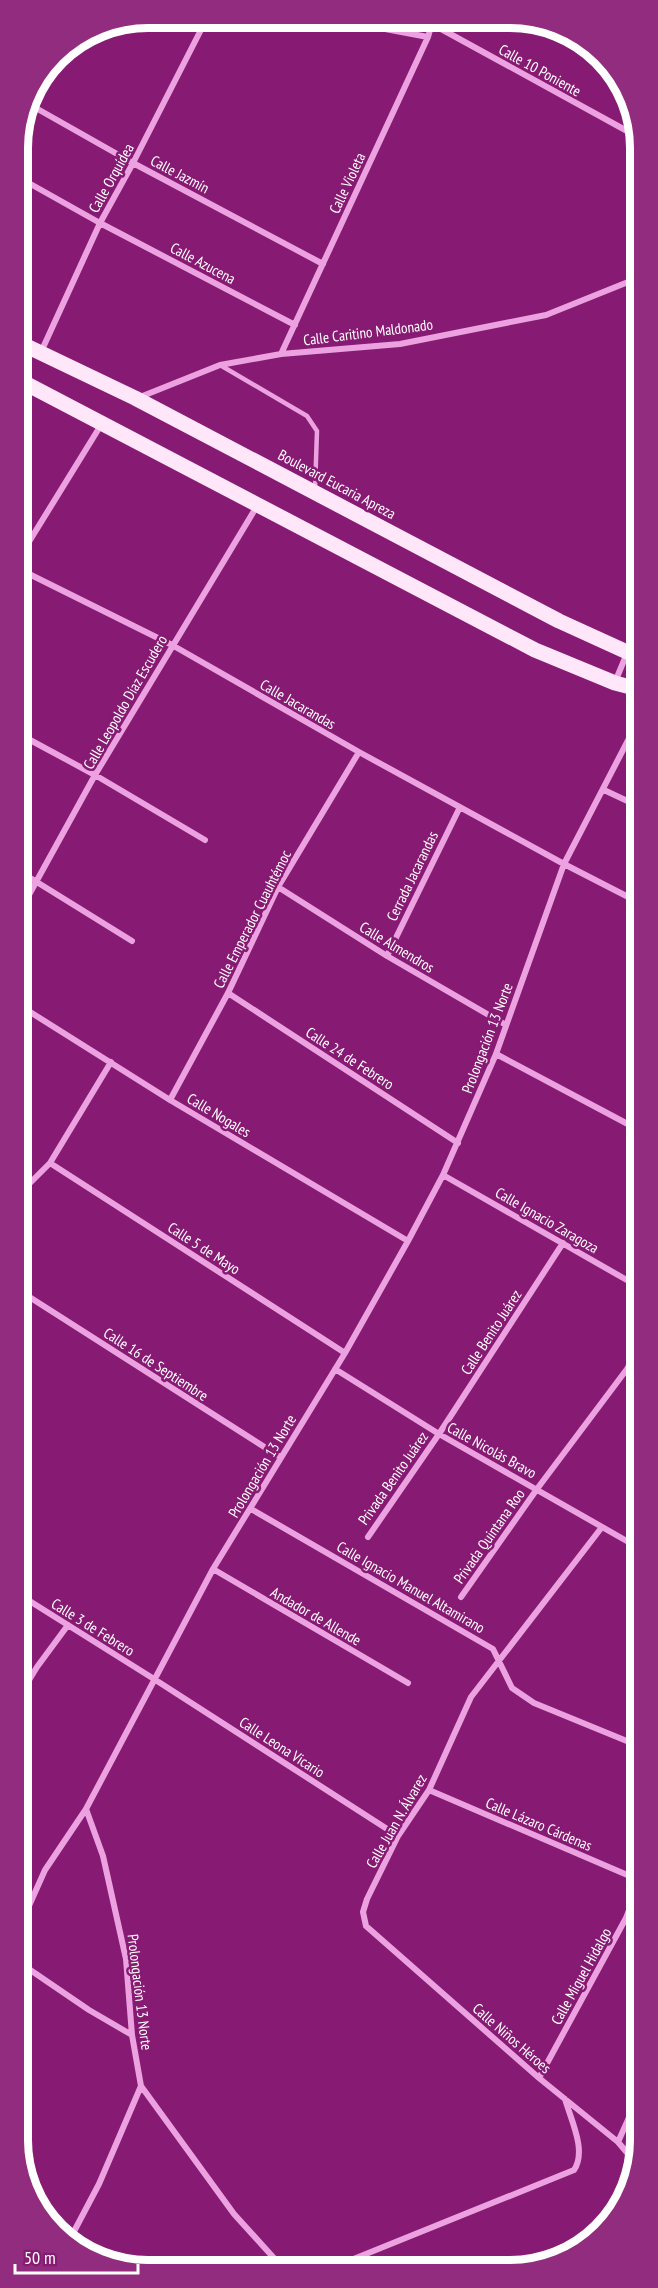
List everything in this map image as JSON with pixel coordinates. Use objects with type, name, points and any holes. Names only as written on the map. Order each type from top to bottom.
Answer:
[{"type":"main road","name":"Boulevard Eucaria Apreza","points":[[29,347],[135,398],[559,621],[630,654]]},
{"type":"main road","points":[[29,386],[535,650],[630,687]]},
{"type":"street","points":[[382,28],[428,37]]},
{"type":"street","name":"Calle Violeta","points":[[281,354],[430,28]]},
{"type":"street","name":"Calle 10 Poniente","points":[[443,28],[628,131]]},
{"type":"street","name":"Calle Orquídea","points":[[41,352],[100,223],[201,29]]},
{"type":"street","name":"Calle Jazmín","points":[[36,108],[133,163],[323,264]]},
{"type":"street","name":"Calle Azucena","points":[[29,183],[295,325]]},
{"type":"street","name":"Calle Caritino Maldonado","points":[[135,398],[220,365],[281,354],[400,344],[546,315],[630,281]]},
{"type":"street","points":[[29,542],[102,424]]},
{"type":"street","name":"Calle Leopoldo Díaz Escudero","points":[[29,896],[95,775],[257,506]]},
{"type":"street","name":"Calle Jacarandas","points":[[29,574],[172,645],[359,752],[564,864]]},
{"type":"street","points":[[615,683],[630,660]]},
{"type":"street","name":"Prolongación 13 Norte","points":[[141,2086],[132,2035],[126,1959],[103,1856],[86,1809],[213,1569],[336,1369],[443,1175],[495,1054],[564,864],[630,738]]},
{"type":"street","points":[[29,739],[95,775],[205,840]]},
{"type":"street","name":"Calle Emperador Cuauhtémoc","points":[[170,1100],[228,993],[278,887],[359,752]]},
{"type":"street","points":[[604,790],[630,802]]},
{"type":"street","name":"Cerrada Jacarandas","points":[[387,956],[460,807]]},
{"type":"street","points":[[564,864],[630,898]]},
{"type":"street","points":[[29,876],[132,941]]},
{"type":"street","name":"Calle Almendros","points":[[278,887],[387,956],[506,1025]]},
{"type":"street","name":"Calle 24 de Febrero","points":[[228,993],[458,1143]]},
{"type":"street","name":"Calle Nogales","points":[[29,1011],[170,1100],[408,1241]]},
{"type":"street","points":[[495,1054],[630,1125]]},
{"type":"street","points":[[28,1185],[50,1163],[111,1062]]},
{"type":"street","name":"Calle 5 de Mayo","points":[[50,1163],[345,1353]]},
{"type":"street","name":"Calle Ignacio Zaragoza","points":[[443,1175],[629,1281]]},
{"type":"street","name":"Calle Benito Juárez","points":[[439,1434],[563,1243]]},
{"type":"street","name":"Calle 16 de Septiembre","points":[[28,1296],[280,1457]]},
{"type":"street","name":"Privada Quintana Roo","points":[[461,1597],[537,1489],[629,1365]]},
{"type":"street","name":"Calle Nicolás Bravo","points":[[336,1369],[439,1434],[629,1542]]},
{"type":"street","name":"Privada Benito Juárez","points":[[368,1537],[439,1434]]},
{"type":"street","name":"Calle Ignacio Manuel Altamirano","points":[[251,1509],[493,1649],[512,1688],[534,1703],[629,1742]]},
{"type":"street","name":"Calle Juan N. Álvarez","points":[[374,1933],[366,1926],[363,1912],[367,1899],[398,1836],[429,1790],[471,1697],[602,1527]]},
{"type":"street","name":"Andador de Allende","points":[[213,1569],[408,1683]]},
{"type":"street","name":"Calle 3 de Febrero","points":[[28,1600],[154,1678]]},
{"type":"street","points":[[28,1681],[68,1625]]},
{"type":"street","name":"Calle Leona Vicario","points":[[154,1678],[398,1836]]},
{"type":"street","name":"Calle Lázaro Cárdenas","points":[[429,1790],[629,1878]]},
{"type":"street","points":[[28,1908],[45,1870],[86,1809]]},
{"type":"street","name":"Calle Miguel Hidalgo","points":[[539,2078],[629,1909]]},
{"type":"street","name":"Calle Niños Héroes","points":[[374,1933],[539,2078],[618,2142],[628,2154]]},
{"type":"street","points":[[28,1969],[89,2010],[132,2035]]},
{"type":"street","points":[[73,2233],[99,2184],[141,2086]]},
{"type":"street","points":[[141,2086],[234,2214],[276,2260]]},
{"type":"street","points":[[353,2260],[573,2170],[579,2163],[579,2149],[564,2099]]},
{"type":"street","points":[[618,2142],[629,2117]]},
{"type":"lane","points":[[220,365],[307,416],[317,431],[315,493]]}]
